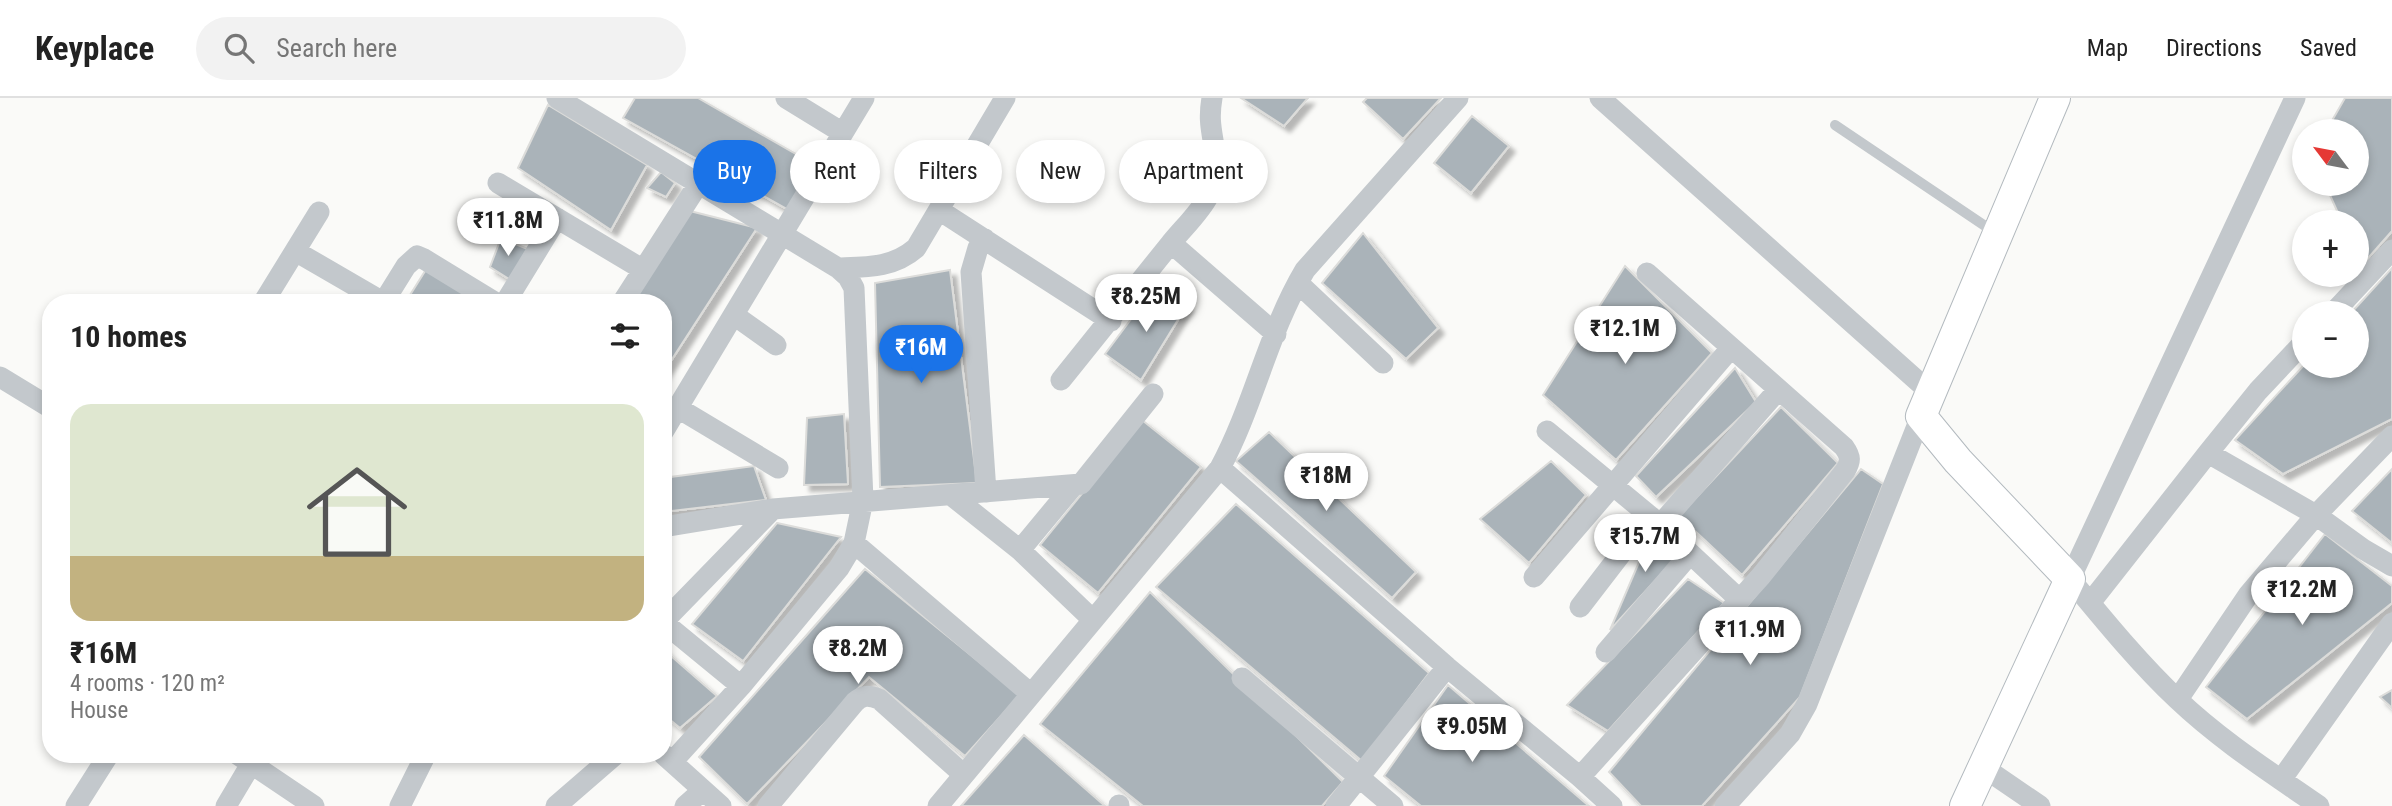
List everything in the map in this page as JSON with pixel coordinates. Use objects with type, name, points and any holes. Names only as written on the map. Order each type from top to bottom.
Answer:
[{"type":"main road","points":[[1965,806],[2070,579],[1958,461],[1926,405],[2055,98]]},
{"type":"street","points":[[557,98],[693,179]]},
{"type":"street","points":[[786,98],[843,133]]},
{"type":"street","points":[[672,418],[864,98]]},
{"type":"street","points":[[838,268],[878,266],[904,258],[916,248],[1005,98]]},
{"type":"street","points":[[1062,380],[1211,195],[1217,178],[1216,154],[1209,126],[1212,98]]},
{"type":"street","points":[[938,806],[1220,468],[1233,444],[1297,283],[1312,261],[1458,98]]},
{"type":"street","points":[[1600,98],[1926,405],[1807,704],[1790,734],[1725,806]]},
{"type":"street","points":[[2295,98],[2070,579],[2178,699],[2246,756],[2319,806]]},
{"type":"street","points":[[498,183],[642,269]]},
{"type":"street","points":[[627,294],[693,192]]},
{"type":"street","points":[[672,754],[741,686],[839,568],[854,544],[863,500],[853,288],[848,277],[838,268],[733,203]]},
{"type":"street","points":[[939,210],[1111,321]]},
{"type":"street","points":[[269,294],[319,212]]},
{"type":"street","points":[[511,294],[557,218]]},
{"type":"street","points":[[985,239],[978,248],[971,272],[986,492]]},
{"type":"street","points":[[1171,243],[1276,334]]},
{"type":"street","points":[[2344,301],[2392,250]]},
{"type":"street","points":[[295,251],[369,294]]},
{"type":"street","points":[[388,294],[406,266],[417,257],[425,259],[481,294]]},
{"type":"street","points":[[1580,777],[1740,600],[1851,461],[1850,454],[1844,447],[1647,273]]},
{"type":"street","points":[[1297,283],[1383,363]]},
{"type":"street","points":[[734,315],[776,345]]},
{"type":"street","points":[[1534,578],[1731,348]]},
{"type":"street","points":[[2090,603],[2258,391],[2292,355]]},
{"type":"street","points":[[0,377],[42,403]]},
{"type":"street","points":[[1580,607],[1655,520],[1778,390]]},
{"type":"street","points":[[1020,550],[1074,485],[1081,484],[1153,394]]},
{"type":"street","points":[[678,408],[778,468]]},
{"type":"street","points":[[1547,431],[1655,520],[1740,600]]},
{"type":"street","points":[[2178,699],[2249,594],[2316,515],[2392,436]]},
{"type":"street","points":[[2208,453],[2316,515],[2362,549],[2392,566]]},
{"type":"street","points":[[1220,468],[1447,667],[1612,806]]},
{"type":"street","points":[[672,526],[773,509],[1081,484]]},
{"type":"street","points":[[951,495],[1020,550],[1093,620]]},
{"type":"street","points":[[672,613],[773,509]]},
{"type":"street","points":[[854,544],[1031,694]]},
{"type":"street","points":[[1605,652],[1690,554]]},
{"type":"street","points":[[2281,780],[2392,623]]},
{"type":"street","points":[[672,629],[741,686]]},
{"type":"street","points":[[1336,806],[1447,667]]},
{"type":"street","points":[[1242,677],[1393,806]]},
{"type":"street","points":[[768,806],[855,702],[869,695],[879,699],[964,775]]},
{"type":"street","points":[[672,762],[720,806]]},
{"type":"street","points":[[76,806],[103,763]]},
{"type":"street","points":[[226,806],[242,763]]},
{"type":"street","points":[[250,763],[314,806]]},
{"type":"street","points":[[400,806],[422,763]]},
{"type":"street","points":[[556,806],[606,763]]},
{"type":"street","points":[[1983,766],[2040,806]]},
{"type":"street","points":[[685,806],[702,790]]},
{"type":"lane","points":[[1835,125],[1997,234]]},
{"type":"building","points":[[635,98],[698,98],[771,140],[693,140],[693,157],[623,118]]},
{"type":"building","points":[[1241,98],[1308,98],[1284,126]]},
{"type":"building","points":[[1367,98],[1441,98],[1403,139],[1363,102]]},
{"type":"building","points":[[2345,98],[2392,98],[2392,231],[2369,257],[2369,210],[2337,210],[2330,196],[2370,196],[2370,119],[2333,119]]},
{"type":"building","points":[[548,105],[647,165],[611,230],[518,168]]},
{"type":"building","points":[[1472,116],[1509,146],[1471,193],[1434,163]]},
{"type":"building","points":[[776,143],[790,151],[790,203],[792,203],[787,209],[776,203]]},
{"type":"building","points":[[661,172],[675,183],[666,197],[647,188]]},
{"type":"building","points":[[682,209],[757,228],[672,359],[672,294],[636,294]]},
{"type":"building","points":[[1363,233],[1438,328],[1406,359],[1322,283]]},
{"type":"building","points":[[501,238],[530,250],[509,279],[490,267]]},
{"type":"building","points":[[1625,266],[1712,353],[1616,460],[1543,395]]},
{"type":"building","points":[[427,268],[465,294],[411,294]]},
{"type":"building","points":[[2392,268],[2392,419],[2283,474],[2235,440],[2292,378],[2369,378],[2369,301],[2362,301]]},
{"type":"building","points":[[950,270],[977,483],[880,487],[875,283]]},
{"type":"building","points":[[1152,291],[1187,305],[1141,380],[1105,354]]},
{"type":"building","points":[[1735,368],[1756,402],[1656,497],[1636,476]]},
{"type":"building","points":[[1781,407],[1838,463],[1742,575],[1679,516]]},
{"type":"building","points":[[844,414],[848,484],[804,485],[807,418]]},
{"type":"building","points":[[1142,420],[1201,467],[1098,593],[1040,545]]},
{"type":"building","points":[[1269,432],[1416,572],[1392,598],[1236,461]]},
{"type":"building","points":[[1551,461],[1586,495],[1529,563],[1480,519]]},
{"type":"building","points":[[754,466],[766,500],[672,511],[672,477]]},
{"type":"building","points":[[1861,469],[1883,484],[1800,697],[1702,806],[1641,806],[1609,772]]},
{"type":"building","points":[[2392,469],[2392,543],[2352,511]]},
{"type":"building","points":[[1236,504],[1429,673],[1362,761],[1156,587]]},
{"type":"building","points":[[777,523],[841,537],[743,661],[692,624]]},
{"type":"building","points":[[1651,534],[1675,559],[1610,630]]},
{"type":"building","points":[[2325,534],[2392,586],[2392,603],[2247,719],[2206,687]]},
{"type":"building","points":[[865,569],[1020,695],[965,756],[869,677],[747,804],[699,757]]},
{"type":"building","points":[[1688,579],[1724,603],[1608,731],[1567,705]]},
{"type":"building","points":[[1150,592],[1343,782],[1322,806],[1143,806],[1040,724]]},
{"type":"building","points":[[672,657],[717,696],[680,728],[672,721]]},
{"type":"building","points":[[1448,685],[1589,806],[1421,806],[1384,776]]},
{"type":"building","points":[[2392,690],[2392,708],[2380,697]]},
{"type":"building","points":[[1024,735],[1105,806],[961,806]]}]
